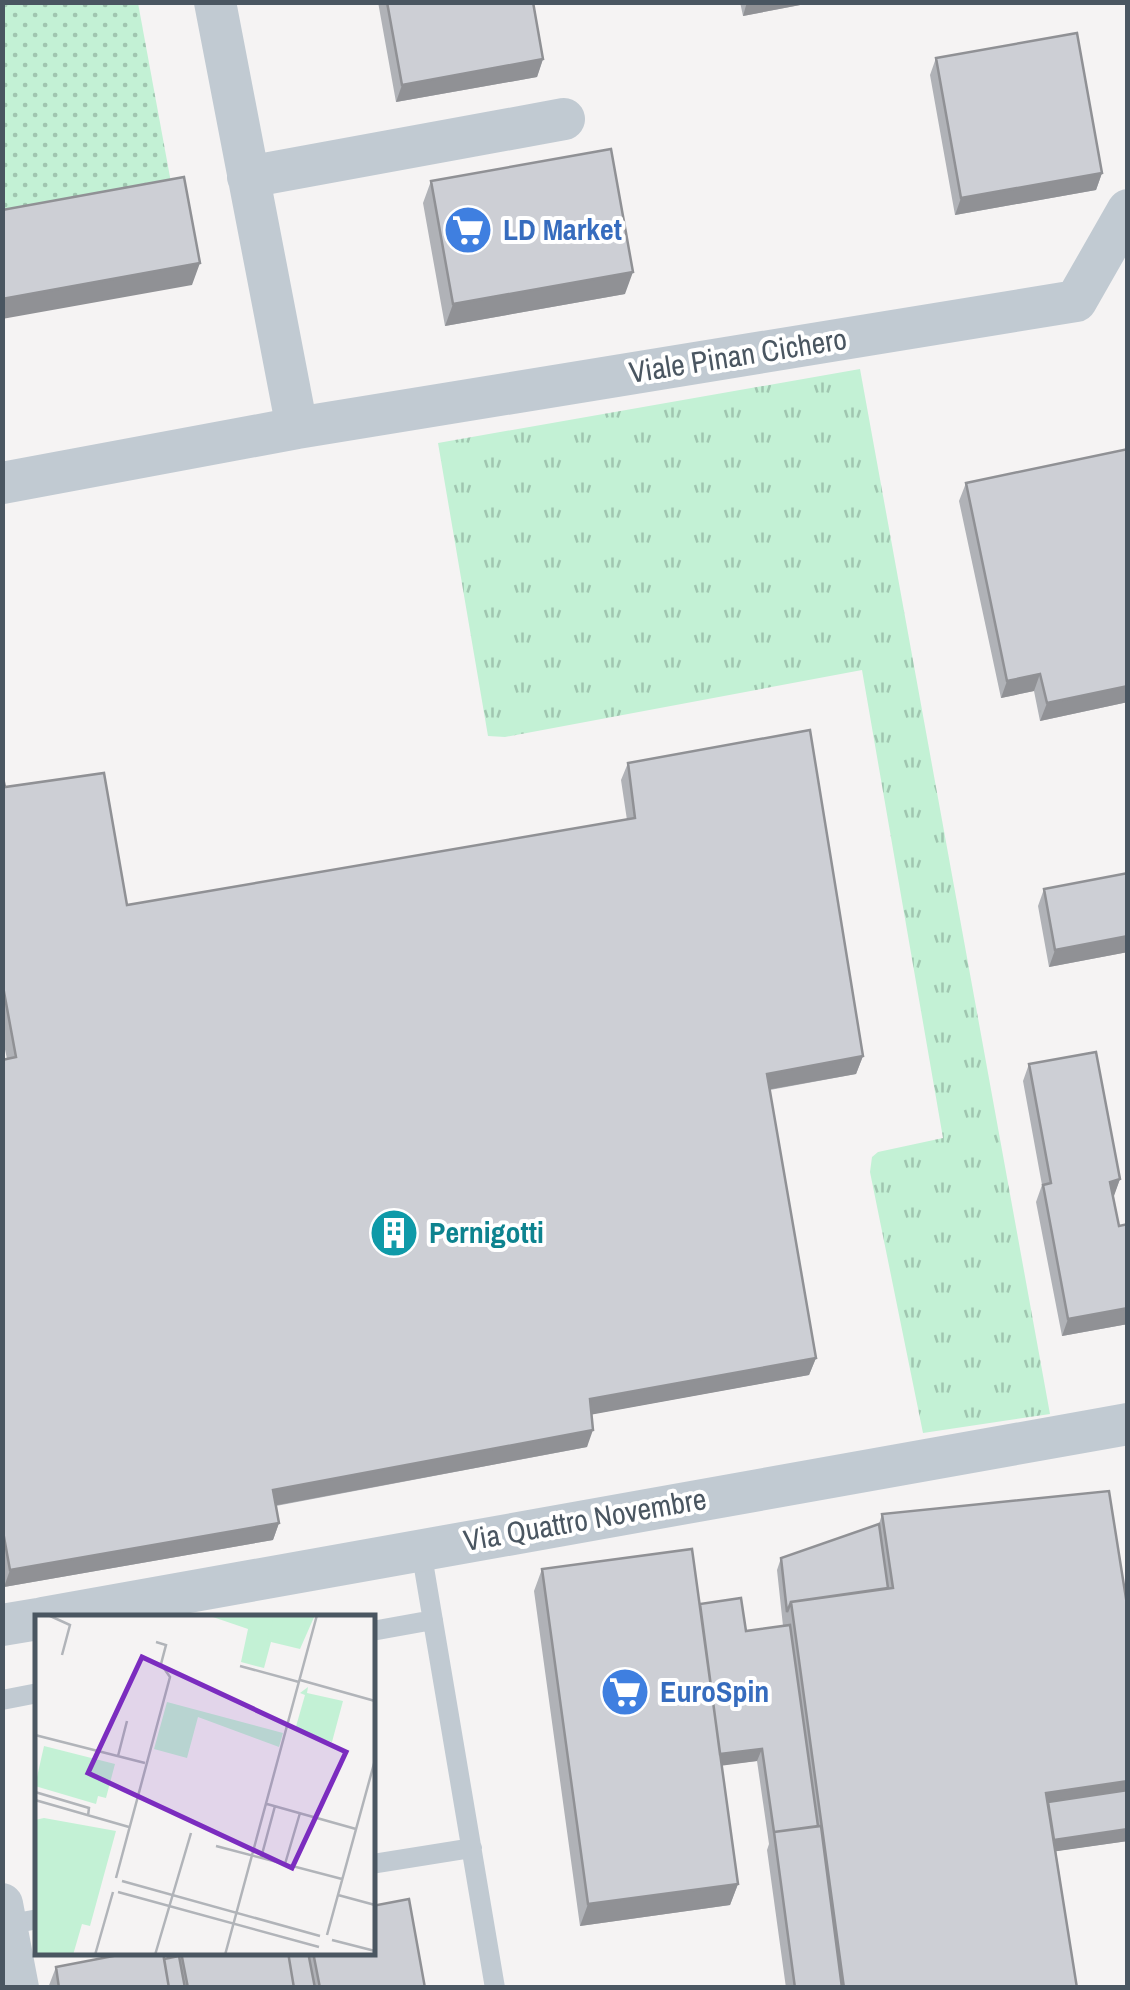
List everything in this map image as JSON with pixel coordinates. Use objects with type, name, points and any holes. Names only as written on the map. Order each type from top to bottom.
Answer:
[{"type":"street","points":[[214,2],[298,428]]},
{"type":"street","points":[[248,178],[564,120]]},
{"type":"street","name":"Viale Pinan Cichero","points":[[2,483],[298,428],[1076,301],[1128,210]]},
{"type":"street","name":"Via Quattro Novembre","points":[[57,1615],[1128,1424]]},
{"type":"street","name":"Via Quattro Novembre","points":[[2,1625],[35,1619]]},
{"type":"street","points":[[15,1916],[18,1988]]},
{"type":"lane","points":[[421,1550],[494,1988]]},
{"type":"lane","points":[[375,1630],[433,1620]]},
{"type":"lane","points":[[2,1700],[35,1694]]},
{"type":"lane","points":[[375,1864],[472,1848]]},
{"type":"green space","points":[[3,3],[138,3],[172,188],[3,218]]},
{"type":"green space","points":[[860,369],[1050,1414],[923,1433],[870,1172],[872,1157],[878,1152],[943,1138],[862,670],[505,737],[488,736],[438,443]]},
{"type":"building","points":[[387,2],[533,2],[543,59],[402,85]]},
{"type":"building","points":[[1077,33],[1102,173],[961,198],[936,58]]},
{"type":"building","points":[[611,149],[633,272],[453,304],[431,181]]},
{"type":"building","points":[[184,177],[200,263],[2,299],[2,210]]},
{"type":"building","points":[[1128,449],[1128,686],[1047,703],[1040,674],[1007,681],[966,483]]},
{"type":"building","name":"Pernigotti","points":[[810,730],[863,1056],[767,1074],[816,1358],[590,1399],[593,1430],[273,1490],[279,1523],[10,1570],[2,1526],[2,1060],[16,1057],[2,981],[2,773],[5,787],[104,773],[127,905],[635,818],[628,763]]},
{"type":"building","points":[[1128,873],[1128,936],[1055,950],[1044,889]]},
{"type":"building","points":[[1096,1052],[1120,1179],[1110,1182],[1119,1226],[1128,1224],[1128,1308],[1068,1319],[1043,1185],[1051,1183],[1029,1064]]},
{"type":"building","points":[[1109,1491],[1128,1611],[1128,1781],[1046,1793],[1077,1988],[844,1988],[791,1602],[893,1588],[882,1514]]},
{"type":"building","points":[[879,1524],[888,1588],[791,1602],[787,1612],[781,1558]]},
{"type":"building","name":"EuroSpin","points":[[692,1549],[738,1884],[588,1904],[542,1569]]},
{"type":"building","points":[[741,1598],[746,1631],[790,1625],[818,1826],[774,1832],[762,1749],[720,1754],[700,1604]]},
{"type":"building","points":[[1128,1790],[1128,1829],[1054,1840],[1048,1802]]},
{"type":"building","points":[[821,1826],[842,1988],[795,1988],[774,1832]]},
{"type":"building","points":[[409,1899],[425,1988],[320,1988],[314,1955],[375,1955],[375,1905]]},
{"type":"building","points":[[118,1955],[164,1955],[169,1988],[59,1988],[56,1967]]},
{"type":"building","points":[[182,1955],[288,1955],[294,1988],[188,1988]]},
{"type":"building","points":[[288,1955],[309,1955],[315,1988],[294,1988]]},
{"type":"building","points":[[179,1956],[185,1988],[169,1988],[164,1959]]},
{"type":"place","name":"LD Market","points":[[468,230]]},
{"type":"place","name":"Pernigotti","points":[[394,1233]]},
{"type":"place","name":"EuroSpin","points":[[625,1692]]}]
